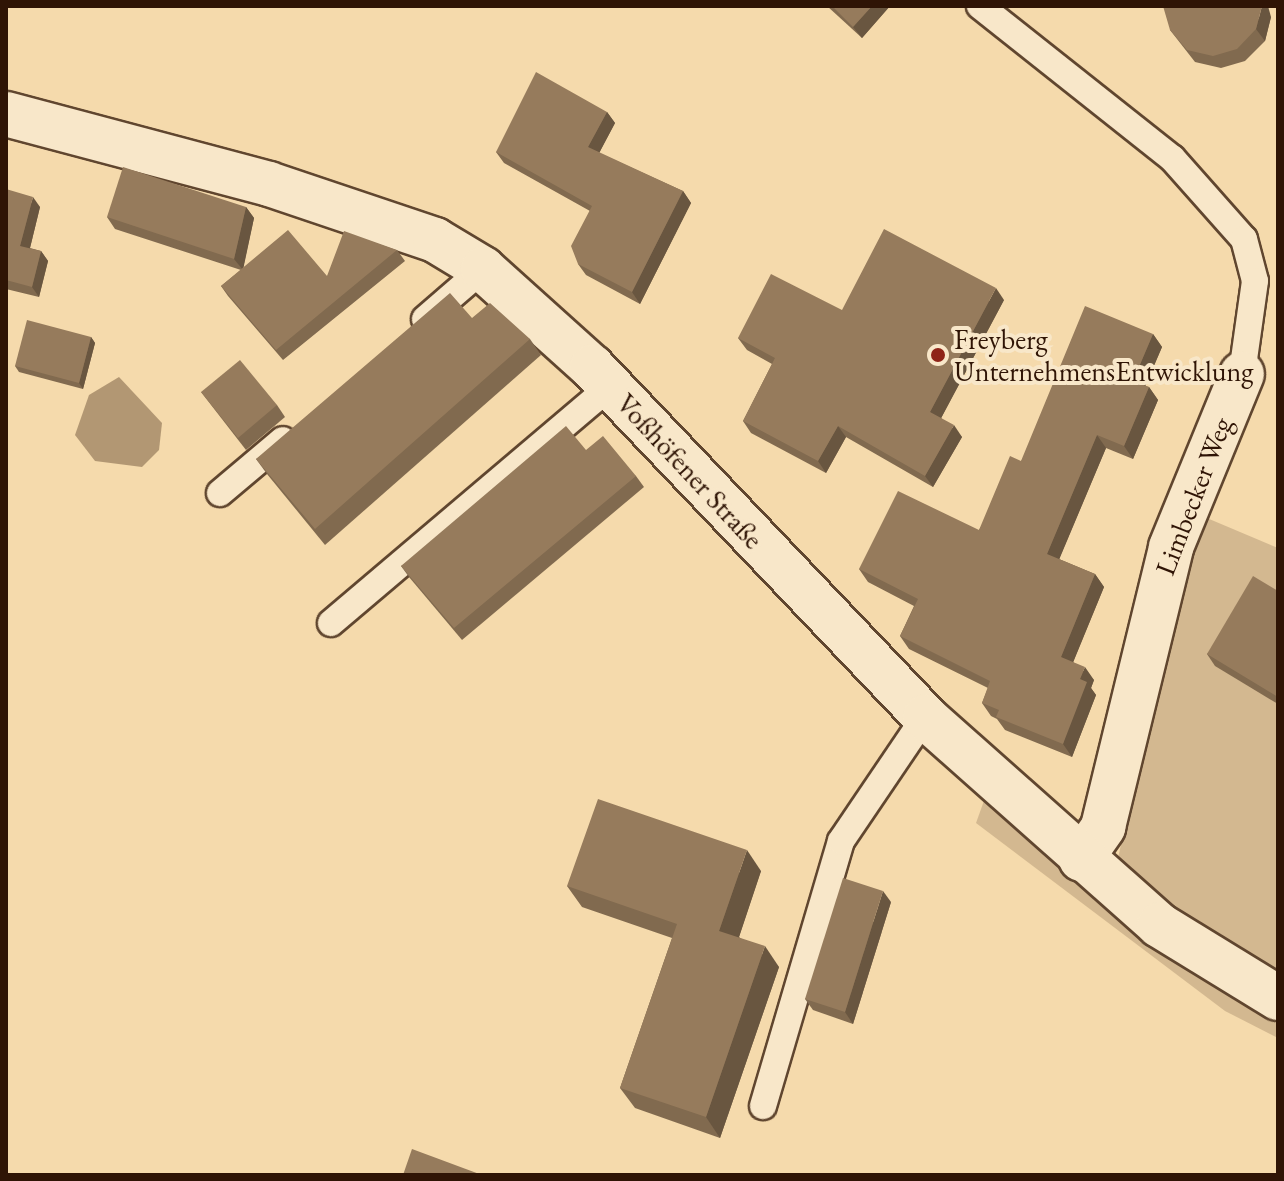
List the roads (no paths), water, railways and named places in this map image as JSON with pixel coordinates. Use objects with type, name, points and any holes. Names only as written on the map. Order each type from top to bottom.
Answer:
[{"type":"street","name":"Voßhöfener Straße","points":[[6,114],[269,184],[435,240],[483,269],[610,386],[925,717],[1081,859],[1221,969],[1278,998]]},
{"type":"street","name":"Limbecker Weg","points":[[1081,859],[1103,827],[1171,547],[1242,374]]},
{"type":"lane","name":"Limbecker Weg","points":[[980,6],[1172,158],[1244,239],[1255,281],[1242,374]]},
{"type":"lane","points":[[400,340],[483,269]]},
{"type":"lane","points":[[331,623],[610,386]]},
{"type":"lane","points":[[220,493],[304,422]]},
{"type":"lane","points":[[763,1106],[841,841],[925,717]]},
{"type":"place","name":"Freyberg UnternehmensEntwicklung","points":[[938,355]]}]
